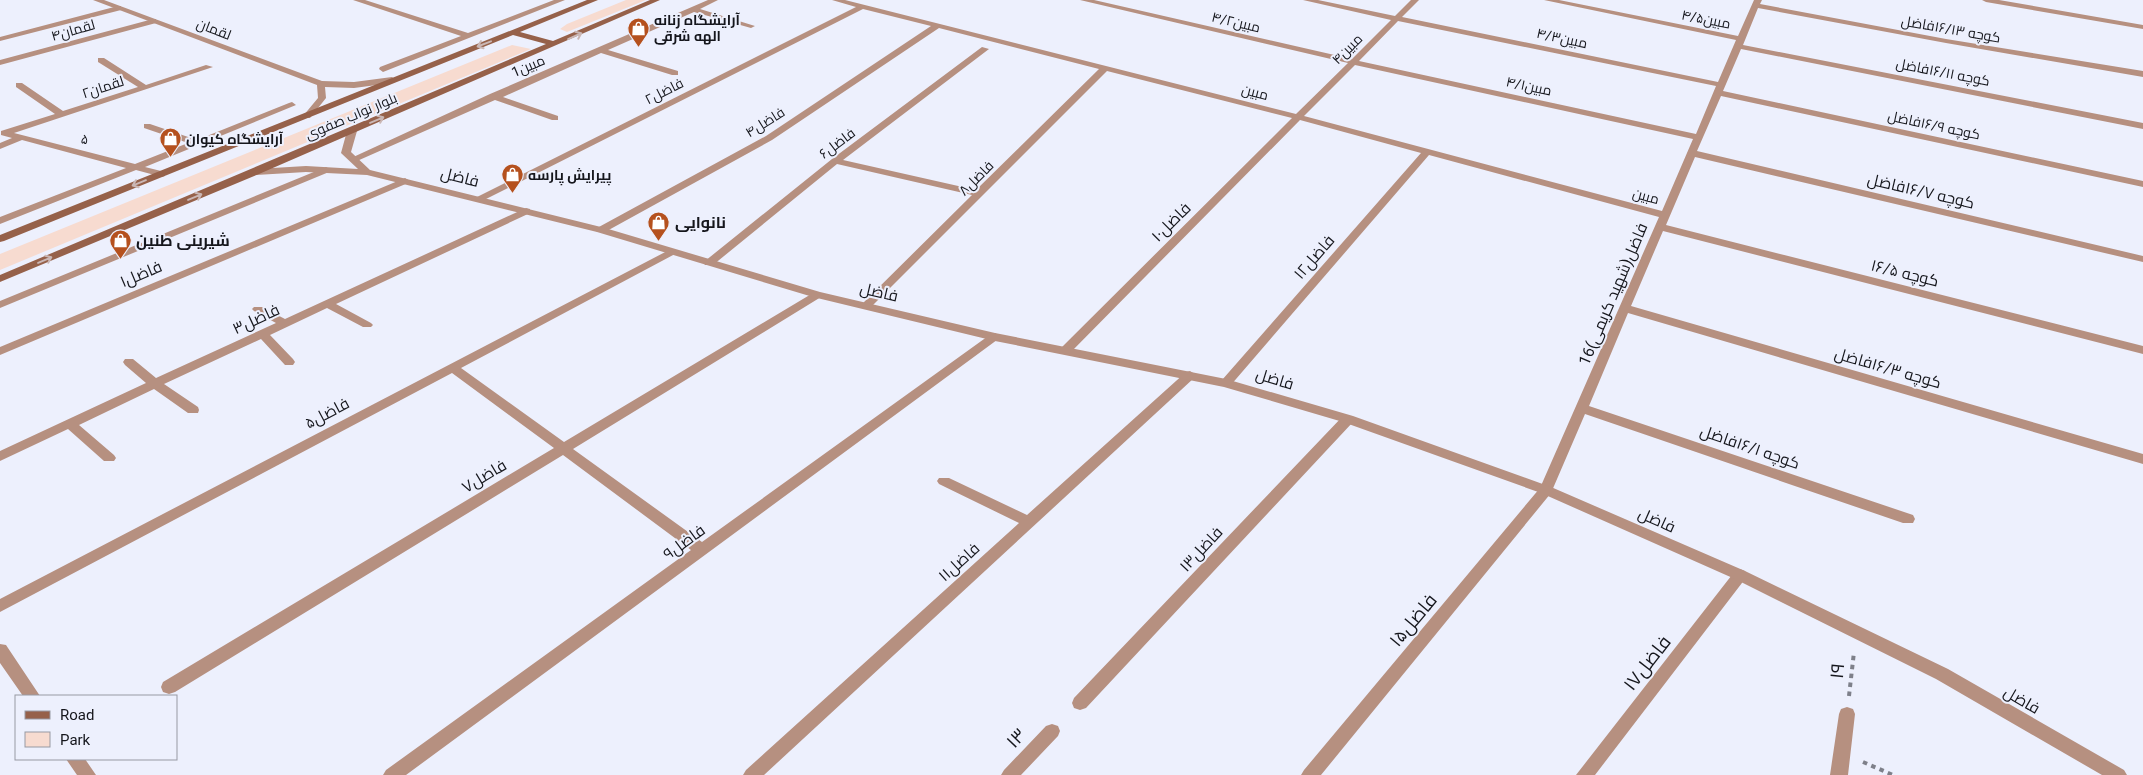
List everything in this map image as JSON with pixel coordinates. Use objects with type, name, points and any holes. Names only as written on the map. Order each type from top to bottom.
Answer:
[{"type":"main road","name":"بلوار نواب صفوی","points":[[0,239],[594,0]]},
{"type":"main road","name":"بلوار نواب صفوی","points":[[0,278],[256,172],[656,0]]},
{"type":"main road","points":[[513,33],[555,44]]},
{"type":"street","name":"لقمان","points":[[98,0],[322,84],[354,84],[392,80]]},
{"type":"street","points":[[357,0],[468,36]]},
{"type":"street","points":[[383,69],[561,0]]},
{"type":"street","name":"1مبین","points":[[354,159],[714,0]]},
{"type":"street","name":"مبین","points":[[836,0],[1298,117],[1665,215]]},
{"type":"street","name":"۴/۲مبین","points":[[1084,0],[1354,62]]},
{"type":"street","name":"۴/۳مبین","points":[[1307,0],[1720,89]]},
{"type":"street","name":"۴مبین","points":[[1298,117],[1415,0]]},
{"type":"street","name":"۴/۵مبین","points":[[1548,0],[1740,42]]},
{"type":"street","points":[[1986,0],[2143,27]]},
{"type":"street","name":"16فاضل(شهید کریمی)","points":[[1546,490],[1757,3]]},
{"type":"street","name":"کوچه ۱۶/۱۳فاضل","points":[[1757,3],[1946,41],[2143,74]]},
{"type":"street","name":"۲فاضل","points":[[478,199],[857,4]]},
{"type":"street","points":[[0,30],[4,38],[118,8]]},
{"type":"street","points":[[693,9],[751,26]]},
{"type":"street","name":"لقمان۴","points":[[0,63],[153,21]]},
{"type":"street","name":"۴فاضل","points":[[601,230],[769,138],[937,26]]},
{"type":"street","name":"کوچه ۱۶/۱۱فاضل","points":[[1740,42],[2143,126]]},
{"type":"street","name":"۶فاضل","points":[[709,263],[835,161],[985,49]]},
{"type":"street","points":[[601,50],[675,73]]},
{"type":"street","points":[[101,60],[145,88]]},
{"type":"street","name":"۴/۱مبین","points":[[1354,62],[1698,137]]},
{"type":"street","name":"۲لقمان","points":[[2,132],[209,67]]},
{"type":"street","name":"۸فاضل","points":[[866,306],[1105,68]]},
{"type":"street","points":[[307,116],[322,98],[322,84]]},
{"type":"street","points":[[19,85],[62,114]]},
{"type":"street","name":"کوچه ۱۶/۹فاضل","points":[[1720,89],[2143,184]]},
{"type":"street","points":[[493,96],[555,118]]},
{"type":"street","points":[[0,221],[292,105]]},
{"type":"street","name":"۱۰فاضل","points":[[1066,350],[1298,117]]},
{"type":"street","points":[[147,126],[198,143]]},
{"type":"street","points":[[352,131],[346,154],[367,172]]},
{"type":"street","name":"۵","points":[[2,132],[162,174]]},
{"type":"street","points":[[0,146],[22,137]]},
{"type":"street","name":"۱۲فاضل","points":[[1226,383],[1427,152]]},
{"type":"street","name":"کوچه ۱۶/۷فاضل","points":[[1692,153],[2143,259]]},
{"type":"street","points":[[835,161],[979,194]]},
{"type":"street","points":[[0,305],[326,170]]},
{"type":"street","name":"فاضل","points":[[256,172],[326,170],[367,172],[601,230],[817,295],[995,336],[1226,383],[1348,419],[1546,490],[1740,575],[1942,674],[2118,775]]},
{"type":"street","name":"۱فاضل","points":[[0,351],[405,181]]},
{"type":"street","name":"۳فاضل","points":[[0,456],[526,211]]},
{"type":"street","name":"کوچه ۱۶/۵","points":[[1660,227],[2143,350]]},
{"type":"street","name":"۵فاضل","points":[[0,606],[671,252]]},
{"type":"street","name":"۷فاضل","points":[[169,687],[817,295]]},
{"type":"street","points":[[326,304],[367,325]]},
{"type":"street","name":"کوچه ۱۶/۳فاضل","points":[[1625,308],[2143,459]]},
{"type":"street","points":[[258,309],[285,323]]},
{"type":"street","points":[[262,334],[289,362]]},
{"type":"street","name":"۹فاضل","points":[[392,775],[995,336]]},
{"type":"street","points":[[129,362],[155,384],[193,410]]},
{"type":"street","points":[[452,367],[702,550]]},
{"type":"street","name":"۱۱فاضل","points":[[752,775],[1190,375]]},
{"type":"street","name":"کوچه ۱۶/۱فاضل","points":[[1582,408],[1908,519]]},
{"type":"street","name":"۱۳فاضل","points":[[1080,703],[1348,419]]},
{"type":"street","points":[[70,424],[109,458]]},
{"type":"street","points":[[944,481],[1029,522]]},
{"type":"street","name":"۱۵فاضل","points":[[1310,775],[1546,490]]},
{"type":"street","name":"۱۷فاضل","points":[[1585,775],[1740,575]]},
{"type":"street","points":[[0,650],[31,695]]},
{"type":"street","points":[[1839,775],[1847,714]]},
{"type":"street","name":"۱۳","points":[[1010,775],[1052,732]]},
{"type":"street","points":[[76,760],[87,775]]},
{"type":"path","name":"۱۹","points":[[1847,714],[1856,632]]},
{"type":"path","points":[[1842,753],[1893,775]]},
{"type":"green space","points":[[626,0],[646,0],[567,32],[560,29],[567,24]]},
{"type":"green space","points":[[512,45],[531,49],[0,270],[0,254]]},
{"type":"place","name":"آرایشگاه زنانه الهه شرقی","points":[[638,47]]},
{"type":"place","name":"آرایشگاه کیوان","points":[[170,158]]},
{"type":"place","name":"پیرایش پارسه","points":[[512,194]]},
{"type":"place","name":"نانوایی","points":[[659,241]]},
{"type":"place","name":"شیرینی طنین","points":[[120,259]]}]
